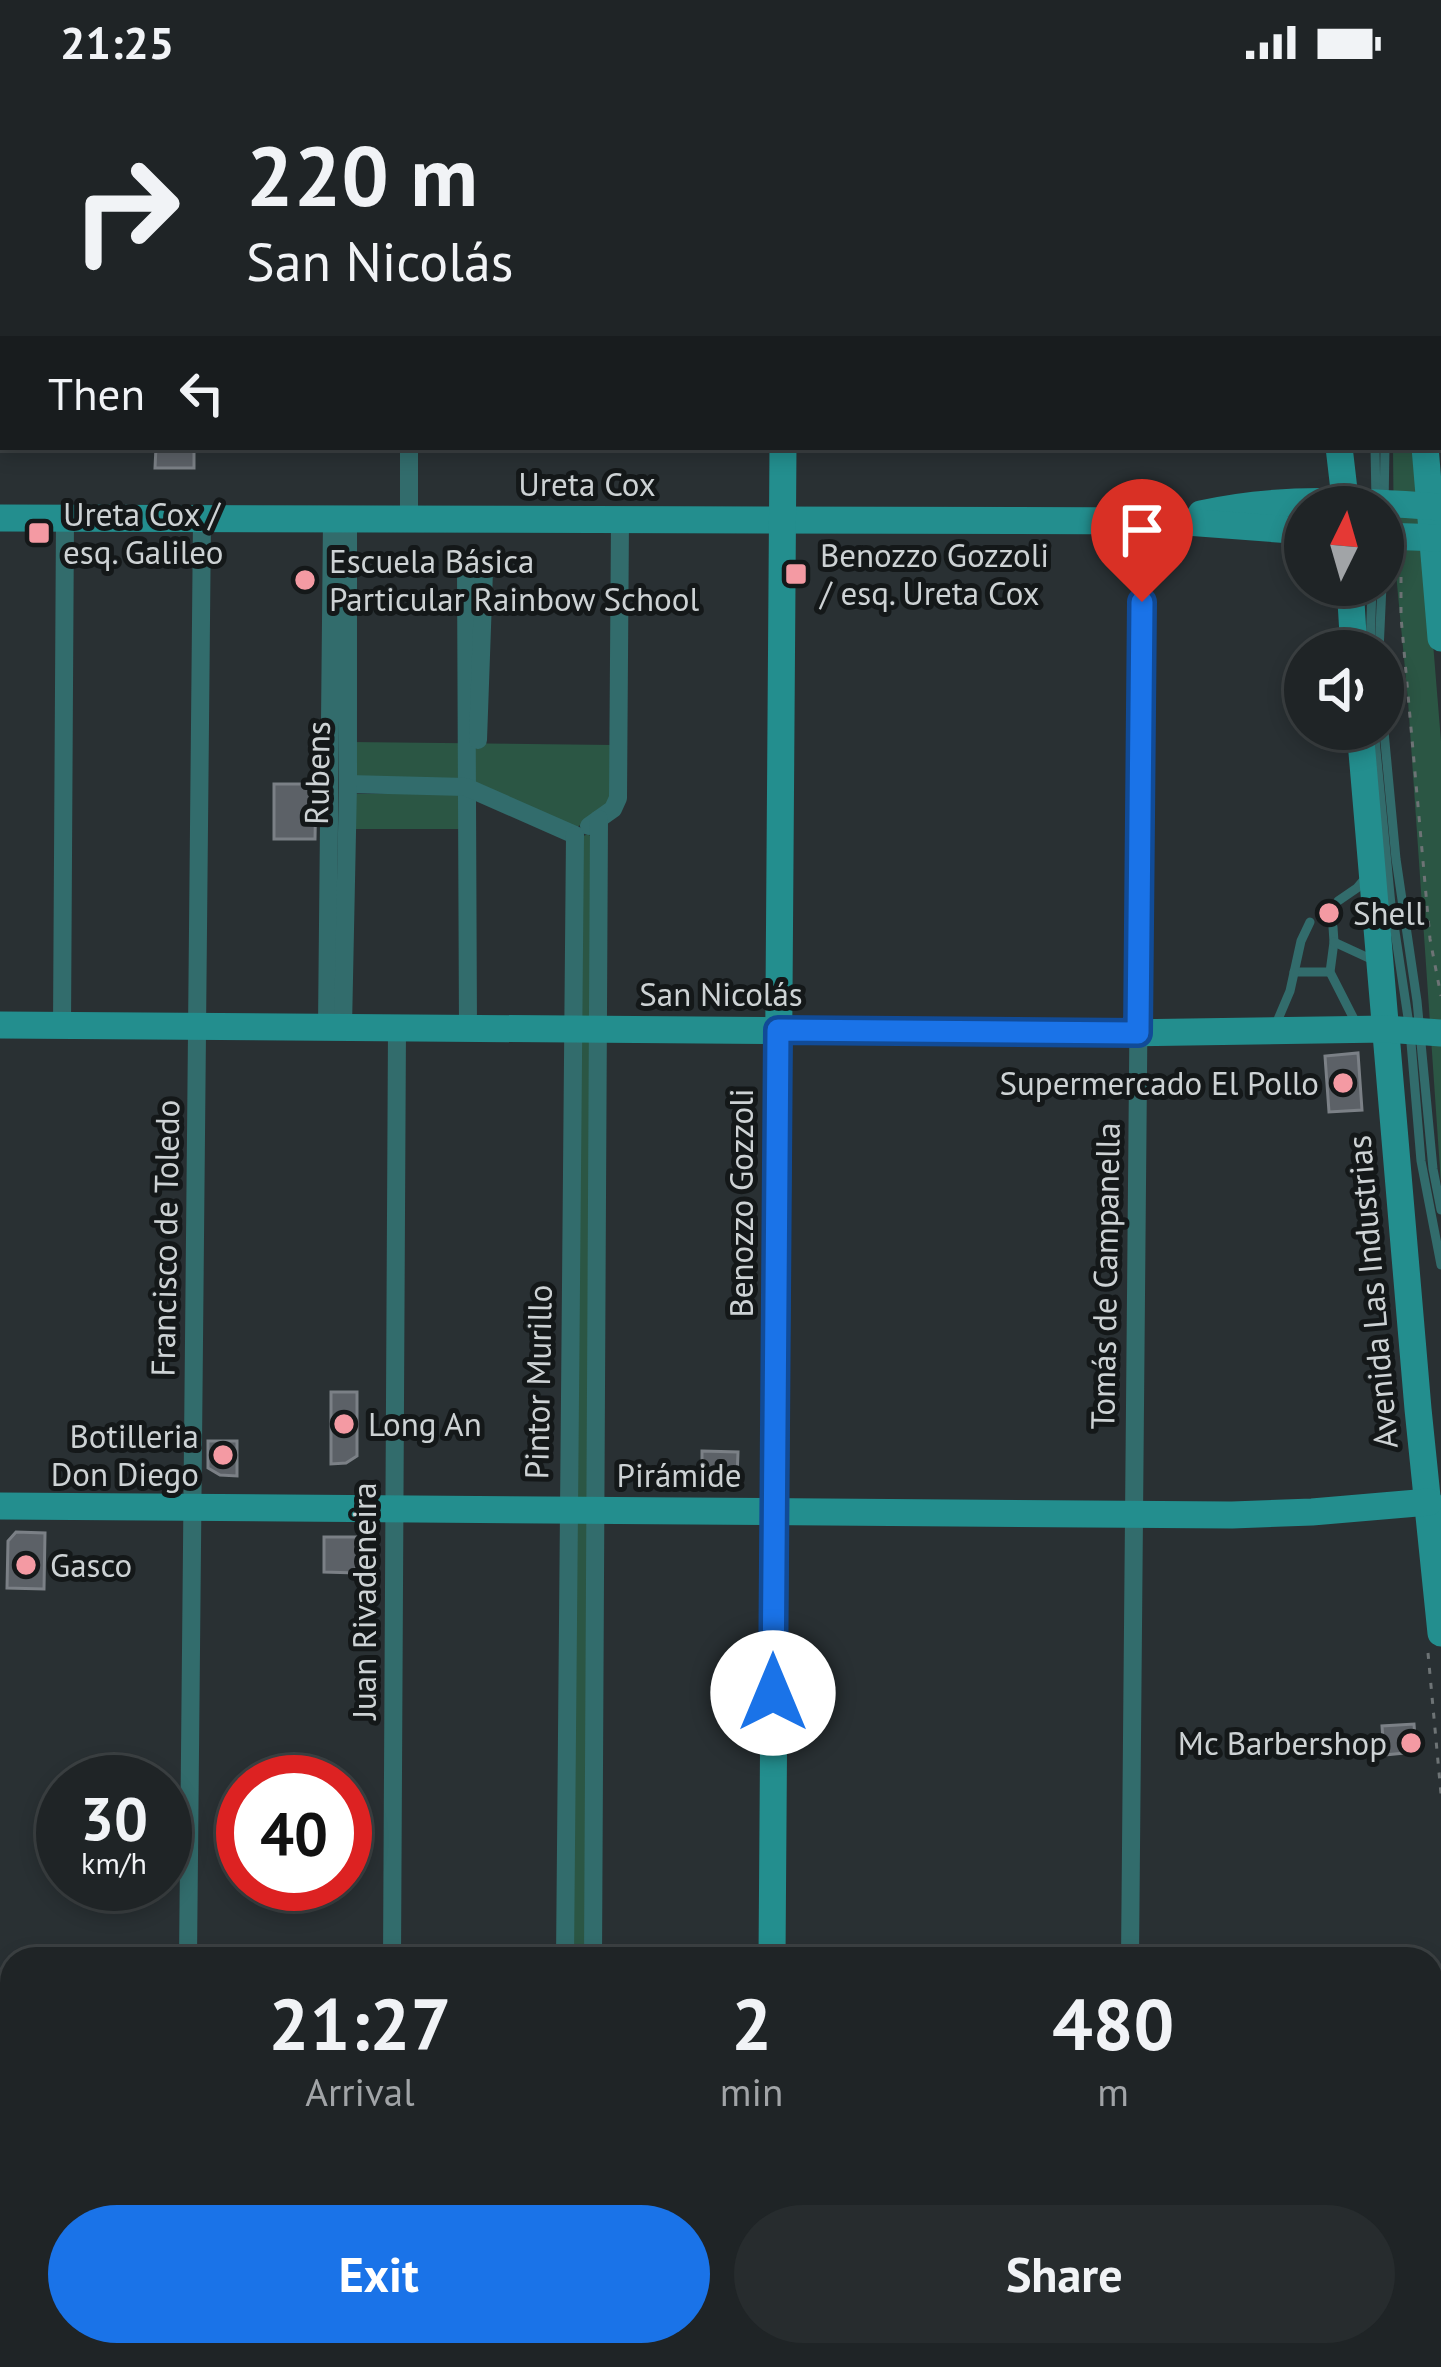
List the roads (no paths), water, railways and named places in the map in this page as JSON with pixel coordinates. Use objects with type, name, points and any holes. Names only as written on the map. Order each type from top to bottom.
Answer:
[{"type":"street","points":[[409,450],[409,519]]},
{"type":"street","name":"Benozzo Gozzoli","points":[[772,1947],[783,450]]},
{"type":"street","points":[[1339,450],[1344,486]]},
{"type":"street","points":[[1426,450],[1436,506],[1441,638]]},
{"type":"street","name":"Ureta Cox","points":[[1173,521],[1264,502],[1284,503]]},
{"type":"street","name":"Ureta Cox","points":[[1404,505],[1436,506]]},
{"type":"street","name":"Ureta Cox","points":[[0,518],[1173,521],[1284,529]]},
{"type":"street","points":[[62,1026],[65,518]]},
{"type":"street","name":"Francisco de Toledo","points":[[188,1947],[202,518]]},
{"type":"street","name":"Rubens","points":[[335,1027],[348,784],[340,519]]},
{"type":"street","name":"Rubens","points":[[335,1027],[340,519]]},
{"type":"street","name":"Pintor Murillo","points":[[565,1947],[581,1510],[585,1029],[598,819],[613,809],[618,798],[620,520]]},
{"type":"street","name":"Tomás de Campanella","points":[[1130,1947],[1143,521]]},
{"type":"street","points":[[1404,537],[1437,538]]},
{"type":"street","points":[[468,1028],[475,571]]},
{"type":"street","name":"Avenida Las Industrias","points":[[1362,750],[1380,963],[1404,1031],[1429,1502],[1441,1633]]},
{"type":"street","points":[[348,784],[471,788],[574,835],[598,819]]},
{"type":"street","name":"Pintor Murillo","points":[[574,835],[585,1029],[581,1510],[593,1947]]},
{"type":"street","name":"San Nicolás","points":[[0,1025],[1404,1031]]},
{"type":"street","name":"Juan Rivadeneira","points":[[392,1947],[397,1028]]},
{"type":"street","name":"Pirámide","points":[[0,1506],[1276,1514],[1429,1502]]},
{"type":"lane","points":[[1376,450],[1378,486]]},
{"type":"lane","points":[[1381,486],[1385,450]]},
{"type":"lane","points":[[1376,750],[1404,1031],[1441,1264]]},
{"type":"lane","points":[[1386,750],[1398,876],[1404,1031],[1441,1210]]},
{"type":"lane","points":[[1338,901],[1372,871]]},
{"type":"lane","points":[[1272,1032],[1290,991],[1301,940],[1310,922]]},
{"type":"lane","points":[[1330,972],[1333,927]]},
{"type":"lane","points":[[1334,943],[1380,963]]},
{"type":"lane","points":[[1294,972],[1330,972],[1404,1031]]},
{"type":"place","name":"Ureta Cox / esq. Galileo","points":[[39,533]]},
{"type":"place","name":"Benozzo Gozzoli / esq. Ureta Cox","points":[[796,574]]},
{"type":"place","name":"Escuela Básica Particular Rainbow School","points":[[305,580]]},
{"type":"place","name":"Shell","points":[[1329,913]]},
{"type":"place","name":"Supermercado El Pollo","points":[[1343,1083]]},
{"type":"place","name":"Long An","points":[[344,1424]]},
{"type":"place","name":"Botilleria Don Diego","points":[[223,1455]]},
{"type":"place","name":"Gasco","points":[[26,1565]]},
{"type":"place","name":"Mc Barbershop","points":[[1411,1743]]}]
